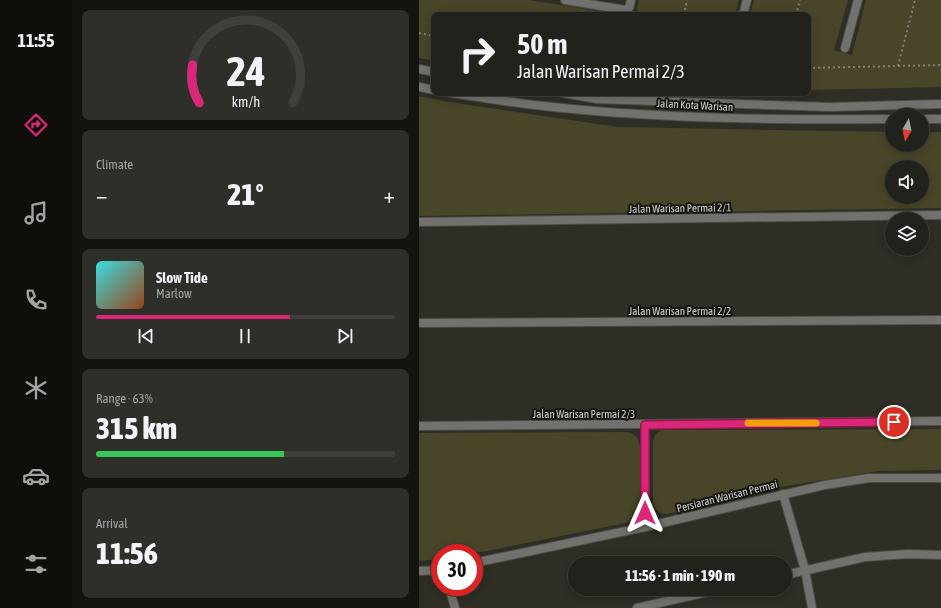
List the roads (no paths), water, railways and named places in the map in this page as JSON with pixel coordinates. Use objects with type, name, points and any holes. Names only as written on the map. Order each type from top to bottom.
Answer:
[{"type":"street","points":[[565,0],[613,4],[625,10],[629,8],[631,0]]},
{"type":"street","points":[[744,12],[747,0]]},
{"type":"street","points":[[845,48],[858,0]]},
{"type":"street","points":[[419,69],[431,71]]},
{"type":"street","points":[[419,87],[431,89]]},
{"type":"street","name":"Jalan Kota Warisan","points":[[473,96],[553,107],[624,113],[772,119],[885,119]]},
{"type":"street","name":"Jalan Kota Warisan","points":[[580,96],[597,99],[830,107],[941,104]]},
{"type":"street","points":[[929,119],[941,119]]},
{"type":"street","name":"Jalan Warisan Permai 2/1","points":[[419,222],[941,215]]},
{"type":"street","name":"Jalan Warisan Permai 2/2","points":[[419,323],[941,320]]},
{"type":"street","name":"Jalan Warisan Permai 2/3","points":[[419,426],[941,421]]},
{"type":"street","points":[[645,425],[645,527]]},
{"type":"street","name":"Persiaran Warisan Permai","points":[[483,561],[645,527],[783,494],[869,478],[941,478]]},
{"type":"street","points":[[783,494],[805,570],[812,608]]},
{"type":"street","points":[[792,573],[865,557],[908,554],[941,555]]},
{"type":"street","points":[[419,571],[431,570]]},
{"type":"street","points":[[452,596],[455,608]]},
{"type":"street","points":[[637,608],[690,596]]}]
